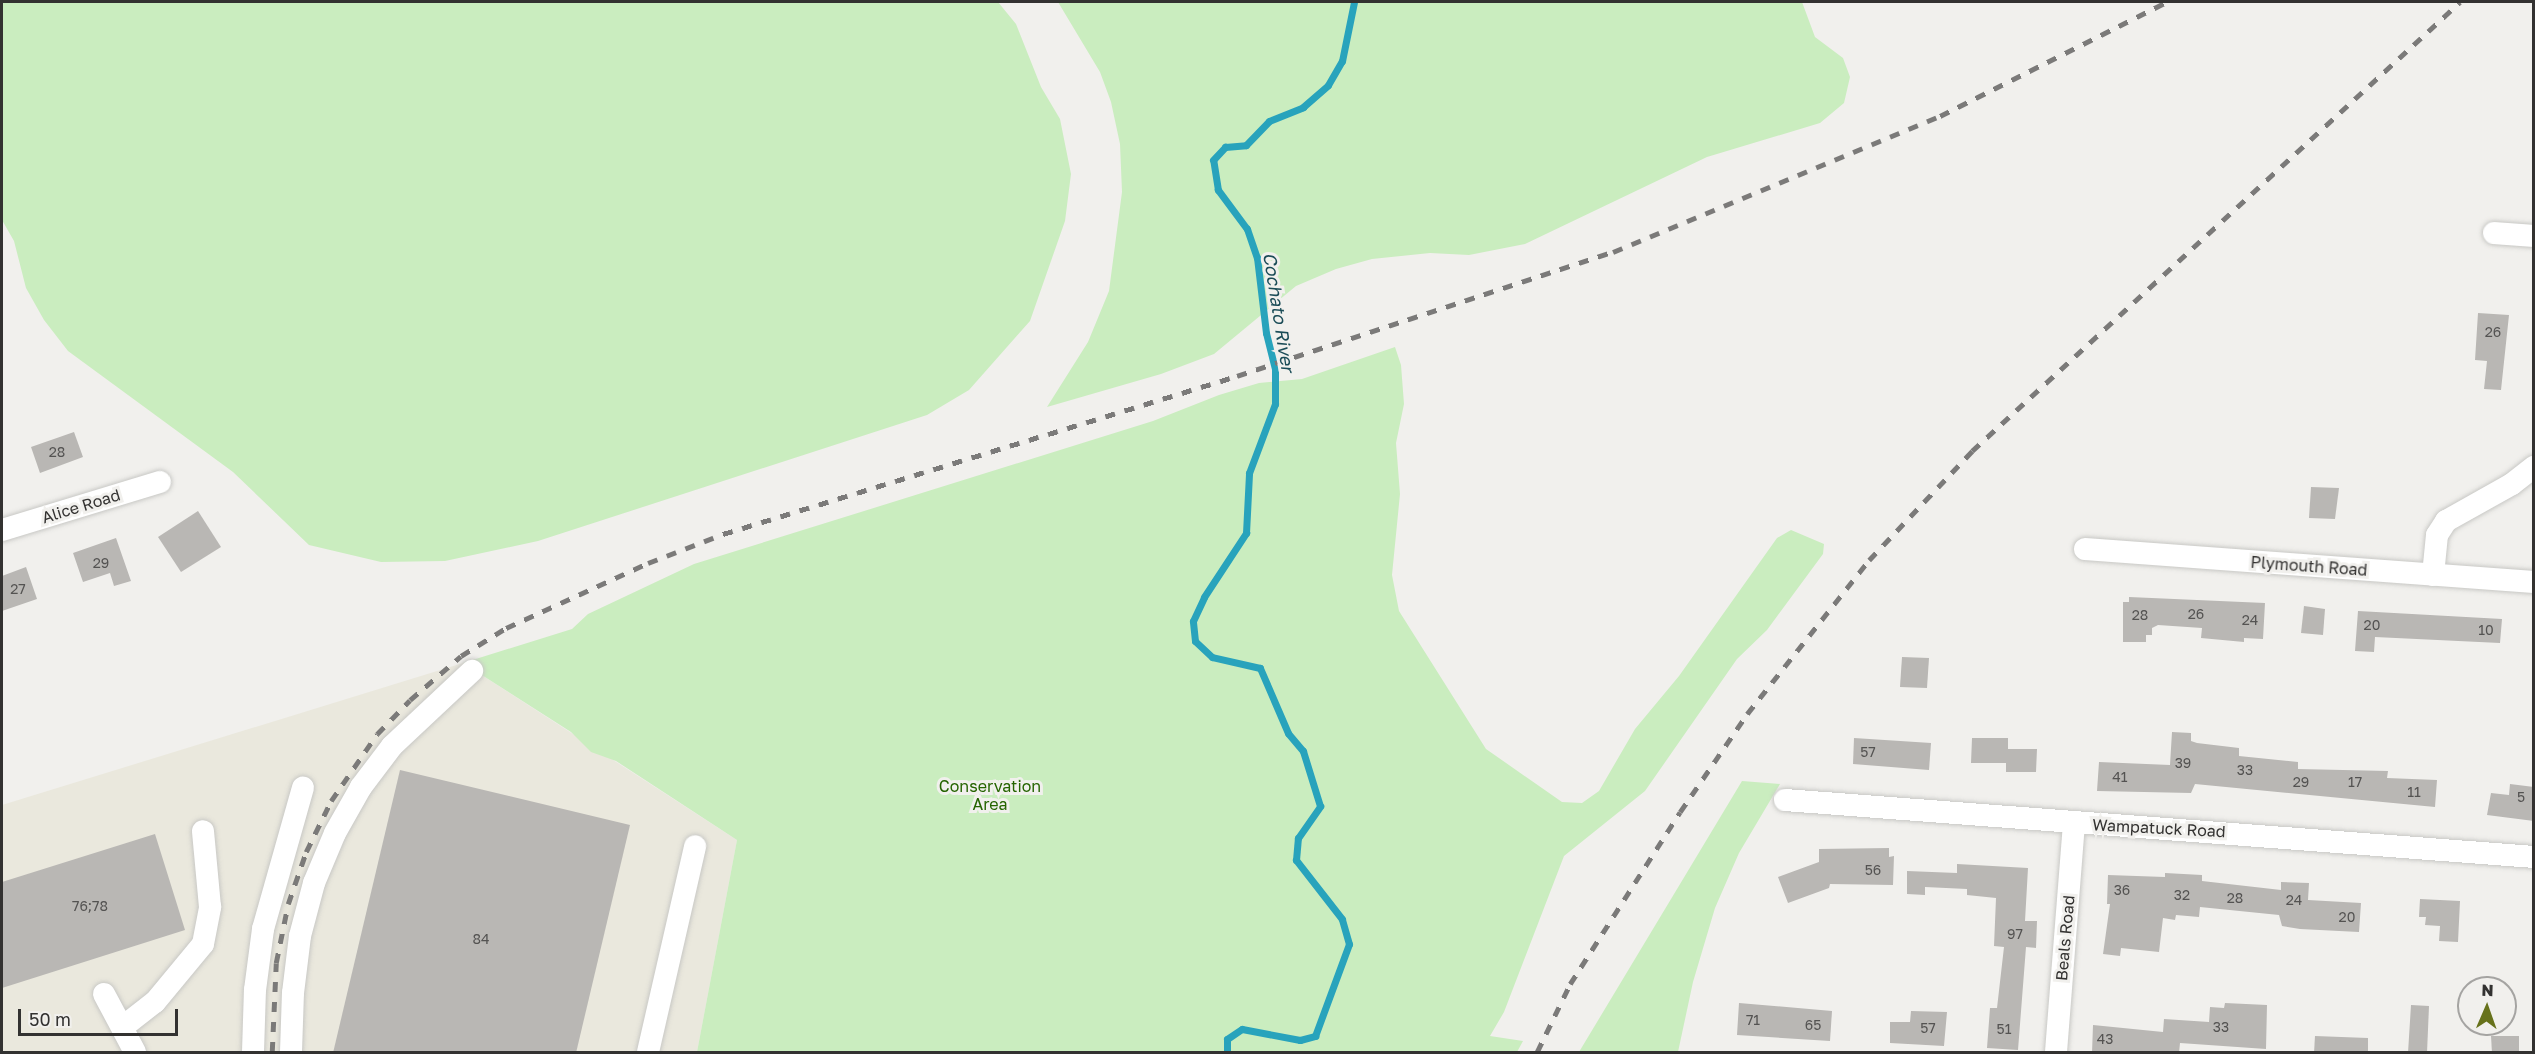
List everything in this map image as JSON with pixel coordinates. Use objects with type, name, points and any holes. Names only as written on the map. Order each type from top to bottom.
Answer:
[{"type":"street","points":[[2494,232],[2534,236]]},
{"type":"street","points":[[2433,575],[2437,535],[2446,521],[2512,484],[2534,467]]},
{"type":"street","name":"Alice Road","points":[[2,530],[160,482]]},
{"type":"street","name":"Plymouth Road","points":[[2085,549],[2534,582]]},
{"type":"street","points":[[291,1053],[293,993],[300,936],[314,884],[335,833],[361,787],[392,746],[472,671]]},
{"type":"street","points":[[254,1053],[255,990],[263,929],[303,788]]},
{"type":"street","name":"Wampatuck Road","points":[[1785,800],[2534,857]]},
{"type":"street","name":"Beals Road","points":[[2056,1053],[2074,823]]},
{"type":"street","points":[[124,1026],[155,1002],[204,944],[210,907],[203,831]]},
{"type":"street","points":[[648,1053],[695,846]]},
{"type":"street","points":[[104,994],[124,1026],[135,1053]]},
{"type":"shaded area","points":[[463,663],[737,840],[697,1052],[2,1052],[2,805]]},
{"type":"green space","points":[[2,2],[998,2],[1016,24],[1041,87],[1060,119],[1071,174],[1065,221],[1030,321],[969,390],[927,415],[538,541],[445,561],[381,562],[309,545],[233,472],[68,351],[44,320],[26,288],[14,241],[2,220]]},
{"type":"green space","points":[[1058,2],[1802,2],[1815,37],[1843,58],[1850,77],[1844,103],[1820,123],[1707,157],[1525,244],[1469,255],[1430,253],[1372,259],[1336,269],[1296,286],[1214,354],[1161,374],[1047,407],[1088,342],[1109,291],[1122,192],[1120,144],[1111,102],[1100,72]]},
{"type":"green space","name":"Conservation Area","points":[[1395,347],[1401,365],[1404,404],[1396,443],[1400,494],[1392,575],[1399,611],[1486,749],[1562,802],[1582,803],[1599,791],[1635,729],[1679,676],[1777,538],[1791,530],[1824,544],[1823,554],[1767,630],[1737,659],[1645,791],[1564,856],[1504,1012],[1490,1036],[1523,1041],[1517,1052],[697,1052],[737,840],[616,761],[591,752],[571,732],[463,663],[572,629],[588,614],[694,564],[1153,421],[1219,395],[1259,383],[1302,379]]},
{"type":"green space","points":[[1742,781],[1780,784],[1739,853],[1715,908],[1693,982],[1678,1052],[1579,1052]]},
{"type":"building","points":[[2478,313],[2509,315],[2501,390],[2484,389],[2487,361],[2475,360]]},
{"type":"building","points":[[74,432],[83,457],[40,473],[31,447]]},
{"type":"building","points":[[2311,487],[2339,488],[2335,519],[2309,518]]},
{"type":"building","points":[[198,511],[221,547],[181,572],[158,537]]},
{"type":"building","points":[[116,538],[131,581],[114,586],[110,573],[83,582],[73,553]]},
{"type":"building","points":[[26,567],[37,599],[2,611],[2,576]]},
{"type":"building","points":[[2129,597],[2265,603],[2263,639],[2244,638],[2244,642],[2201,638],[2202,628],[2158,625],[2152,628],[2152,635],[2146,635],[2146,642],[2123,642],[2123,602],[2129,602]]},
{"type":"building","points":[[2304,606],[2325,609],[2323,635],[2301,633]]},
{"type":"building","points":[[2358,611],[2502,619],[2500,643],[2375,637],[2374,652],[2355,651]]},
{"type":"building","points":[[1902,657],[1929,658],[1927,688],[1900,687]]},
{"type":"building","points":[[2172,732],[2191,733],[2191,741],[2197,743],[2239,748],[2239,756],[2298,762],[2298,769],[2388,771],[2387,778],[2437,780],[2435,807],[2195,784],[2191,793],[2097,791],[2099,762],[2170,765]]},
{"type":"building","points":[[1854,738],[1931,743],[1929,770],[1853,764]]},
{"type":"building","points":[[1972,738],[2008,738],[2008,749],[2037,749],[2036,772],[2006,772],[2006,763],[1971,763]]},
{"type":"building","points":[[400,770],[630,825],[576,1053],[333,1053]]},
{"type":"building","points":[[2510,784],[2534,787],[2534,821],[2487,815],[2491,793],[2509,795]]},
{"type":"building","points":[[155,834],[185,930],[2,988],[2,882]]},
{"type":"building","points":[[1889,848],[1889,857],[1894,856],[1893,885],[1830,884],[1829,888],[1788,903],[1778,877],[1819,862],[1819,849]]},
{"type":"building","points":[[1957,864],[2028,868],[2025,921],[2037,921],[2036,948],[2026,947],[2018,1050],[1987,1048],[1990,1008],[1997,1008],[2004,947],[1994,946],[1996,898],[1967,895],[1967,889],[1925,887],[1925,895],[1907,894],[1907,871],[1957,873]]},
{"type":"building","points":[[2165,873],[2202,875],[2202,881],[2281,890],[2281,882],[2309,883],[2308,900],[2361,903],[2359,932],[2300,929],[2282,926],[2279,915],[2200,907],[2199,917],[2176,915],[2175,920],[2163,918],[2159,952],[2121,948],[2120,956],[2103,954],[2110,904],[2107,904],[2108,875],[2165,877]]},
{"type":"building","points":[[2420,899],[2460,901],[2458,942],[2439,941],[2440,926],[2425,925],[2426,917],[2419,917]]},
{"type":"building","points":[[1739,1003],[1832,1011],[1830,1041],[1737,1035]]},
{"type":"building","points":[[2225,1003],[2267,1005],[2266,1049],[2180,1043],[2179,1053],[2092,1053],[2093,1025],[2163,1032],[2164,1019],[2209,1022],[2210,1007],[2224,1008]]},
{"type":"building","points":[[2411,1005],[2429,1006],[2427,1053],[2408,1053]]},
{"type":"building","points":[[1911,1011],[1947,1012],[1944,1046],[1890,1043],[1890,1022],[1910,1022]]},
{"type":"building","points":[[2315,1036],[2368,1038],[2368,1053],[2314,1053]]},
{"type":"building","points":[[2491,1036],[2519,1036],[2519,1053],[2492,1053]]},
{"type":"waterway","name":"Cochato River","points":[[1227,1052],[1227,1039],[1242,1029],[1300,1040],[1315,1036],[1349,944],[1342,919],[1296,860],[1298,838],[1320,806],[1303,751],[1288,733],[1260,668],[1212,657],[1195,641],[1193,621],[1204,597],[1246,533],[1249,473],[1275,404],[1275,369],[1266,333],[1257,258],[1247,229],[1218,190],[1213,160],[1225,147],[1246,145],[1269,121],[1303,107],[1328,85],[1342,61],[1354,2]]},
{"type":"railway","points":[[272,1052],[276,963],[288,904],[306,852],[331,801],[377,734],[410,700],[461,656],[506,628],[648,563],[723,534],[1237,376],[1613,252],[1940,116],[2167,2]]},
{"type":"railway","points":[[1537,1052],[1570,984],[1680,812],[1747,714],[1869,560],[1972,451],[2460,2]]}]
